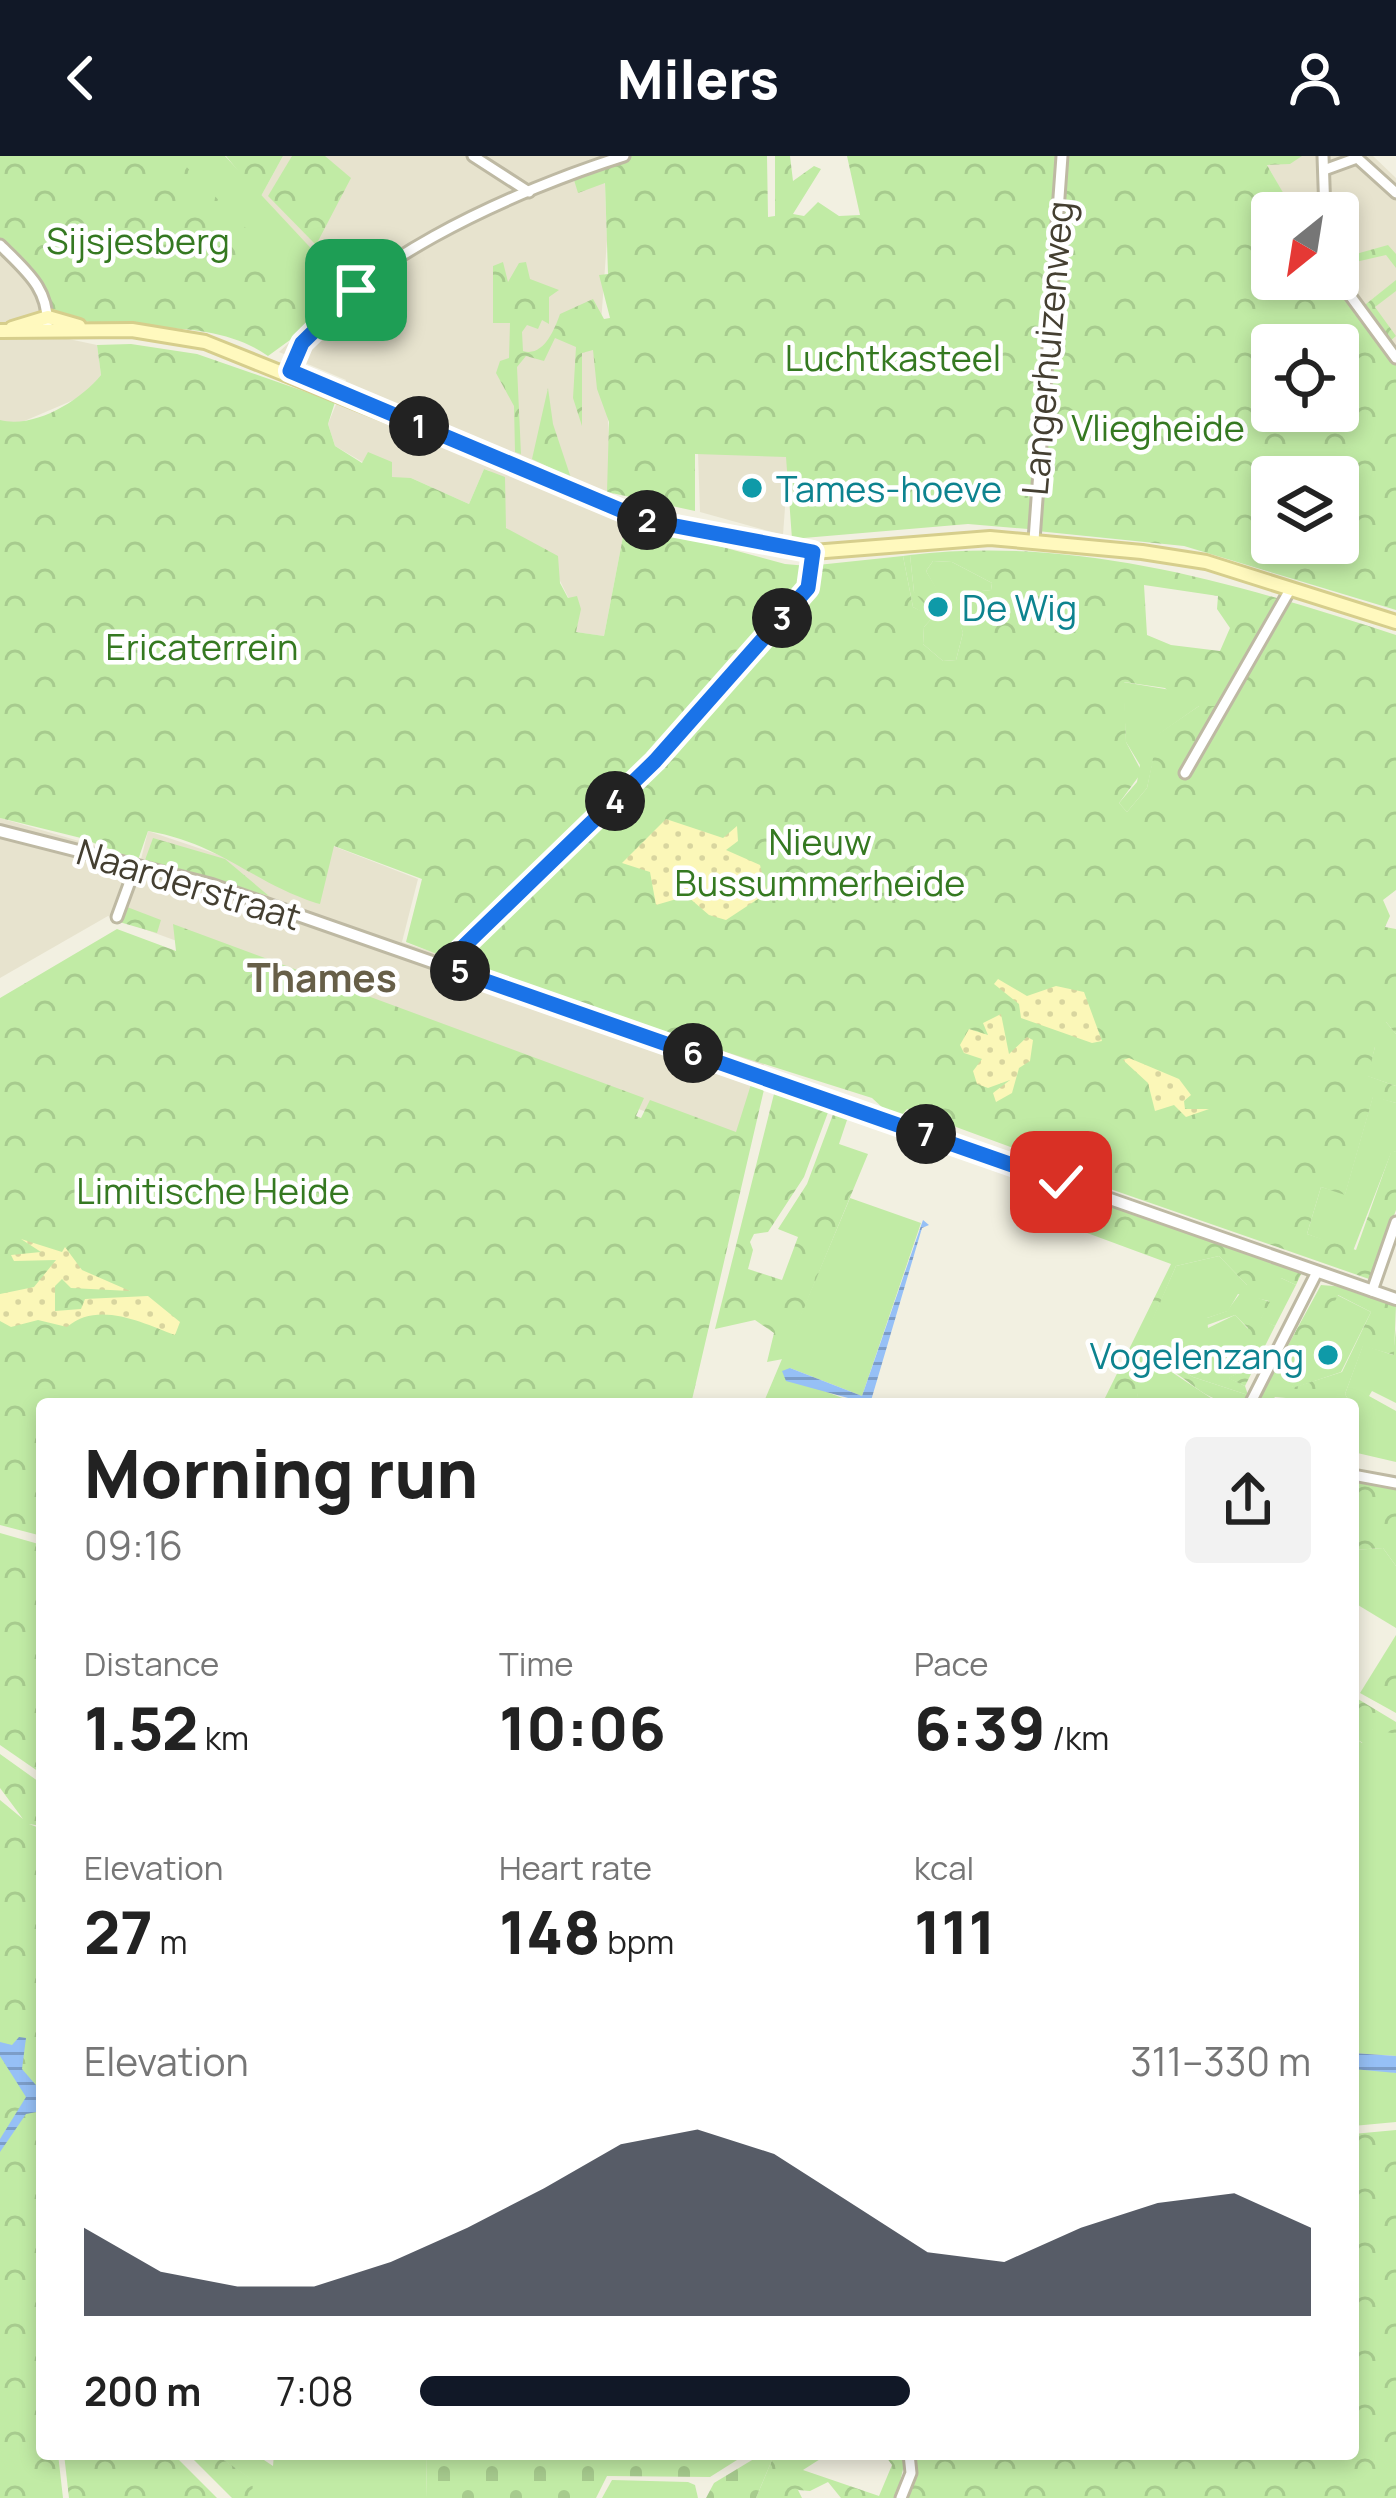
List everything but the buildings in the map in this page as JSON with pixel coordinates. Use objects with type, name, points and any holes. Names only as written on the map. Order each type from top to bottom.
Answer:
[{"type":"main road","points":[[1,331],[48,323],[165,333],[290,371],[633,512],[727,538],[813,552],[951,538],[1034,540],[1206,562],[1396,622]]},
{"type":"street","points":[[473,156],[529,192]]},
{"type":"street","points":[[290,371],[302,343],[398,256],[529,192],[624,156]]},
{"type":"street","name":"Langerhuizenweg","points":[[1034,540],[1062,156]]},
{"type":"street","points":[[1323,156],[1325,192]]},
{"type":"street","points":[[1324,170],[1356,157],[1396,193]]},
{"type":"street","points":[[0,245],[39,285],[48,323]]},
{"type":"street","points":[[1353,300],[1396,358]]},
{"type":"street","points":[[449,968],[461,949],[655,761],[796,602],[812,577],[813,552]]},
{"type":"street","points":[[1185,773],[1291,588]]},
{"type":"street","name":"Naarderstraat","points":[[0,830],[212,885],[1396,1299]]},
{"type":"street","points":[[117,916],[136,865]]},
{"type":"street","points":[[1372,1291],[1396,1222]]},
{"type":"street","points":[[1253,1398],[1316,1272]]},
{"type":"street","points":[[1359,1475],[1396,1483]]},
{"type":"street","points":[[901,2498],[911,2473],[910,2460]]},
{"type":"shaded area","points":[[283,156],[617,156],[604,161],[607,240],[601,323],[613,492],[626,521],[604,636],[575,632],[569,599],[545,551],[507,530],[490,471],[484,469],[469,504],[411,478],[390,478],[335,446],[328,424],[346,380],[279,352],[347,287],[260,198]]},
{"type":"shaded area","points":[[1262,156],[1373,156],[1396,178],[1396,364],[1350,300],[1359,300],[1359,192],[1282,192]]},
{"type":"shaded area","points":[[0,245],[43,297],[45,334],[97,345],[101,375],[83,396],[15,425],[0,421]]},
{"type":"shaded area","points":[[698,453],[789,453],[783,535],[700,512]]},
{"type":"shaded area","points":[[0,818],[141,859],[148,831],[237,861],[328,844],[418,879],[402,942],[765,1062],[740,1146],[108,916],[0,978]]},
{"type":"green space","name":"Sijsjesberg","points":[[0,156],[176,156],[320,305],[325,301],[323,316],[268,356],[218,334],[106,324],[53,312],[39,280],[0,242]]},
{"type":"green space","points":[[170,156],[225,156],[347,287],[310,317]]},
{"type":"green space","points":[[226,156],[283,156],[260,198]]},
{"type":"green space","points":[[292,156],[325,156],[351,178],[316,245],[268,196]]},
{"type":"green space","name":"Luchtkasteel","points":[[767,156],[768,217],[775,216],[775,156],[790,156],[793,181],[814,166],[821,169],[793,214],[804,216],[818,202],[839,216],[860,215],[847,156],[1058,156],[1028,529],[968,524],[792,539],[786,457],[695,454],[695,511],[607,492],[609,422],[597,389],[593,350],[582,353],[582,426],[573,398],[576,347],[555,338],[544,361],[526,356],[517,367],[521,454],[515,452],[514,406],[496,373],[500,361],[509,358],[510,323],[493,323],[493,266],[503,262],[508,282],[519,263],[526,262],[530,279],[559,290],[549,297],[549,324],[542,320],[538,329],[527,325],[522,332],[523,351],[542,346],[560,314],[593,299],[604,319],[610,318],[599,275],[608,274],[605,183],[578,193],[574,180],[604,169],[604,160]]},
{"type":"green space","name":"Vliegheide","points":[[1067,156],[1302,156],[1290,164],[1267,165],[1283,192],[1251,192],[1251,300],[1349,300],[1396,364],[1396,610],[1184,546],[1037,531]]},
{"type":"green space","points":[[1388,245],[1396,254],[1396,268],[1386,255],[1359,261],[1359,253]]},
{"type":"green space","points":[[1396,280],[1396,291],[1375,307],[1396,336],[1389,342],[1361,308]]},
{"type":"green space","points":[[131,344],[197,354],[335,402],[328,424],[335,446],[362,463],[368,452],[392,462],[392,477],[411,478],[469,504],[484,469],[505,477],[506,528],[558,556],[560,583],[568,598],[577,596],[581,609],[576,632],[604,636],[626,521],[785,564],[903,556],[913,607],[933,617],[924,627],[923,644],[943,661],[956,660],[963,633],[954,605],[963,593],[991,590],[992,583],[952,562],[933,561],[926,571],[940,594],[933,599],[935,609],[929,609],[914,592],[910,555],[1034,552],[1157,568],[1396,635],[1396,890],[1383,900],[1390,916],[1385,927],[1396,929],[1396,1034],[1386,1022],[1380,1026],[1368,1076],[1396,1086],[1396,1103],[1373,1097],[1345,1195],[1321,1187],[1307,1234],[1356,1250],[1391,1152],[1396,1151],[1396,1210],[1373,1274],[1369,1279],[1047,1167],[1049,1161],[907,1109],[902,1115],[884,1109],[872,1098],[529,990],[406,942],[422,879],[334,846],[320,904],[173,837],[148,831],[138,860],[81,838],[0,818],[0,420],[41,417],[81,394],[101,375],[97,345]],"holes":[[[1144,585],[1218,596],[1217,609],[1230,628],[1220,651],[1171,645],[1147,635]],[[1124,682],[1165,688],[1177,699],[1223,699],[1221,706],[1199,706],[1158,734],[1147,788],[1127,812],[1119,803],[1142,772],[1126,742]]]},
{"type":"green space","points":[[548,388],[553,424],[571,478],[532,459]]},
{"type":"green space","points":[[910,555],[914,592],[933,598],[939,594],[926,571],[933,561],[952,562],[992,583],[991,590],[963,593],[955,605],[963,633],[956,660],[943,661],[923,644],[924,627],[932,618],[913,607],[903,556]]},
{"type":"green space","points":[[1123,682],[1225,699],[1221,706],[1199,706],[1159,734],[1147,788],[1127,812],[1119,803],[1137,782],[1140,765],[1126,742]]},
{"type":"green space","points":[[153,838],[225,859],[269,896],[145,860]]},
{"type":"green space","points":[[127,907],[161,920],[157,933],[116,921]]},
{"type":"green space","name":"Limitische Heide","points":[[173,924],[644,1098],[636,1116],[641,1118],[650,1100],[736,1132],[753,1078],[766,1081],[692,1398],[36,1398],[36,1534],[0,1525],[0,998],[117,929],[176,951]]},
{"type":"green space","points":[[1347,1017],[1386,1022],[1396,1034],[1396,1086],[1367,1076],[1375,1047]]},
{"type":"green space","points":[[778,1078],[833,1099],[804,1177],[768,1232],[754,1234],[750,1242],[748,1269],[782,1280],[798,1237],[778,1229],[807,1184],[838,1101],[852,1105],[839,1144],[868,1154],[783,1359],[767,1362],[774,1333],[755,1320],[715,1329]]},
{"type":"green space","points":[[1373,1096],[1396,1103],[1396,1151],[1391,1153],[1353,1251],[1307,1234],[1321,1187],[1345,1194]]},
{"type":"green space","points":[[1064,1187],[1302,1272],[1296,1285],[1281,1278],[1277,1287],[1247,1285],[1219,1256],[1176,1266],[1141,1347],[1193,1377],[1246,1398],[1214,1398],[1164,1367],[1136,1383],[1138,1398],[1105,1398],[1171,1264],[1052,1220]]},
{"type":"green space","points":[[850,1198],[921,1223],[862,1396],[790,1368],[793,1379],[842,1398],[766,1398]]},
{"type":"green space","points":[[1219,1256],[1247,1285],[1281,1278],[1296,1285],[1275,1326],[1260,1320],[1269,1301],[1238,1294],[1228,1311],[1207,1318],[1208,1328],[1235,1315],[1248,1329],[1248,1368],[1229,1378],[1245,1386],[1248,1395],[1193,1377],[1140,1347],[1176,1266]]},
{"type":"green space","points":[[1321,1285],[1346,1287],[1396,1305],[1394,1355],[1363,1346],[1347,1398],[1259,1398]],"holes":[[[1338,1295],[1371,1312],[1342,1372],[1292,1388]]]},
{"type":"green space","points":[[1241,1292],[1270,1302],[1261,1319],[1275,1326],[1245,1386],[1228,1378],[1248,1368],[1236,1344],[1248,1328],[1235,1315],[1199,1328],[1207,1318],[1227,1311]]},
{"type":"green space","points":[[1337,1295],[1371,1312],[1341,1372],[1291,1389]]},
{"type":"green space","points":[[1396,1329],[1396,1403],[1372,1391],[1369,1396],[1396,1411],[1396,1462],[1359,1453],[1359,1398],[1345,1394],[1363,1345],[1393,1355]]},
{"type":"green space","points":[[1164,1367],[1211,1398],[1138,1398],[1135,1383]]},
{"type":"green space","points":[[1359,1470],[1396,1477],[1396,1566],[1383,1548],[1359,1550]]},
{"type":"green space","points":[[0,1533],[36,1543],[36,1770],[0,1745]]},
{"type":"green space","points":[[1383,1548],[1396,1566],[1396,1628],[1359,1606],[1359,1550]]},
{"type":"green space","points":[[1396,1635],[1396,1713],[1360,1693]]},
{"type":"green space","points":[[1359,1700],[1396,1722],[1396,1734],[1373,1729],[1368,1746],[1359,1741]]},
{"type":"green space","points":[[1373,1729],[1396,1734],[1396,2056],[1359,2053],[1359,1741]]},
{"type":"green space","points":[[0,1754],[36,1780],[36,1825],[29,1824],[36,1827],[36,2460],[59,2460],[63,2498],[0,2498],[0,1800],[23,1819],[0,1788]]},
{"type":"green space","points":[[1359,2069],[1396,2073],[1396,2122],[1359,2125]]},
{"type":"green space","points":[[1396,2130],[1396,2498],[906,2498],[916,2460],[1359,2460],[1359,2133]]},
{"type":"green space","points":[[65,2460],[179,2460],[217,2498],[69,2498]]},
{"type":"green space","points":[[194,2460],[224,2460],[253,2480],[252,2498],[232,2498]]},
{"type":"green space","points":[[224,2460],[264,2460],[273,2466],[274,2460],[426,2460],[427,2498],[252,2498],[252,2480]]},
{"type":"green space","points":[[426,2460],[737,2460],[710,2477],[607,2476],[596,2498],[427,2498]]},
{"type":"green space","points":[[752,2460],[772,2460],[756,2498],[706,2498],[714,2483]]},
{"type":"green space","points":[[772,2460],[819,2460],[803,2470],[879,2496],[892,2465],[888,2460],[905,2460],[896,2498],[841,2498],[828,2482],[810,2491],[798,2490],[802,2498],[756,2498]]},
{"type":"green space","points":[[612,2480],[688,2482],[695,2485],[698,2498],[602,2498]]},
{"type":"sand","points":[[666,819],[723,838],[737,826],[738,841],[726,850],[760,865],[767,893],[726,920],[709,915],[687,896],[656,905],[650,872],[622,863]]},
{"type":"sand","points":[[998,979],[1027,996],[1056,986],[1084,992],[1102,1041],[1092,1043],[1021,1018],[1019,1004],[994,984]]},
{"type":"sand","points":[[1001,1014],[1009,1054],[1027,1037],[1033,1040],[1030,1061],[1019,1068],[1012,1093],[996,1102],[993,1093],[1010,1080],[988,1088],[977,1084],[973,1071],[982,1059],[964,1053],[960,1045],[969,1029],[988,1035],[983,1023]]},
{"type":"sand","points":[[1129,1058],[1179,1079],[1191,1095],[1184,1101],[1185,1109],[1209,1109],[1186,1117],[1174,1105],[1155,1111],[1148,1083],[1123,1060]]},
{"type":"sand","points":[[21,1239],[62,1252],[65,1247],[82,1270],[130,1291],[71,1288],[62,1279],[55,1286],[55,1311],[81,1309],[85,1299],[148,1296],[180,1322],[175,1335],[106,1315],[79,1319],[67,1327],[38,1320],[11,1327],[0,1321],[0,1294],[34,1287],[56,1260],[14,1261],[11,1255],[41,1252]]},
{"type":"water","points":[[923,1220],[929,1225],[922,1228],[872,1398],[848,1398],[786,1381],[782,1371],[790,1368],[862,1396]]},
{"type":"water","points":[[19,2037],[26,2038],[22,2069],[36,2085],[36,2112],[26,2114],[0,2152],[0,2139],[26,2097],[0,2056],[0,2042],[12,2045]]},
{"type":"water","points":[[1359,2053],[1396,2056],[1396,2073],[1359,2070]]},
{"type":"place","name":"Tames-hoeve","points":[[752,488]]},
{"type":"place","name":"De Wig","points":[[938,607]]},
{"type":"place","name":"Vogelenzang","points":[[1328,1355]]},
{"type":"district","name":"Thames","points":[[322,977]]},
{"type":"route","points":[[356,290],[302,343],[290,371],[644,520],[666,521],[772,548],[813,552],[808,588],[784,616],[655,761],[461,949],[449,968],[1061,1182]]},
{"type":"park label","name":"Ericaterrein","points":[[202,646]]},
{"type":"park label","name":"Nieuw Bussummerheide","points":[[820,862]]}]
